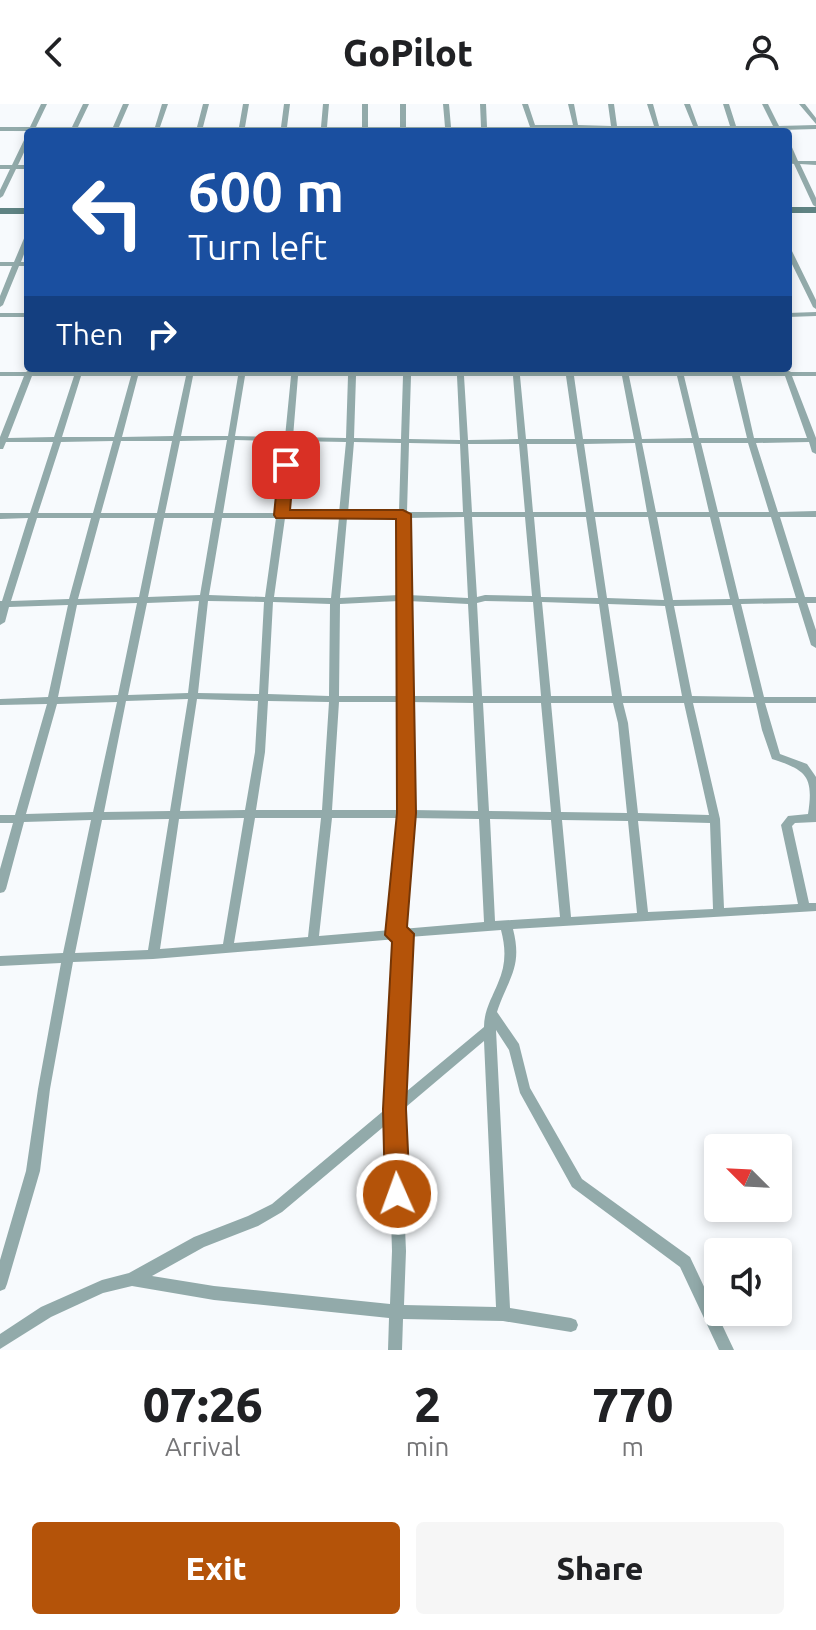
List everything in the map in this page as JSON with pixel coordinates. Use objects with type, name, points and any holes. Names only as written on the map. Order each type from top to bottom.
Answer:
[{"type":"main road","points":[[792,210],[815,210]]},
{"type":"main road","points":[[0,211],[24,211]]},
{"type":"street","points":[[33,128],[44,104]]},
{"type":"street","points":[[74,128],[86,104]]},
{"type":"street","points":[[116,128],[126,104]]},
{"type":"street","points":[[158,128],[165,104]]},
{"type":"street","points":[[200,128],[206,104]]},
{"type":"street","points":[[241,128],[246,104]]},
{"type":"street","points":[[284,128],[287,104]]},
{"type":"street","points":[[325,128],[326,104]]},
{"type":"street","points":[[365,104],[365,128]]},
{"type":"street","points":[[403,104],[403,128]]},
{"type":"street","points":[[446,104],[448,128]]},
{"type":"street","points":[[483,104],[484,128]]},
{"type":"street","points":[[525,104],[534,128]]},
{"type":"street","points":[[571,104],[577,128]]},
{"type":"street","points":[[611,104],[615,128],[659,128],[650,104]]},
{"type":"street","points":[[687,104],[697,128]]},
{"type":"street","points":[[726,104],[734,128]]},
{"type":"street","points":[[765,104],[774,128]]},
{"type":"street","points":[[792,129],[816,125],[802,104]]},
{"type":"street","points":[[0,129],[24,130]]},
{"type":"street","points":[[0,196],[24,146]]},
{"type":"street","points":[[792,162],[816,163]]},
{"type":"street","points":[[792,164],[815,210]]},
{"type":"street","points":[[0,167],[24,167]]},
{"type":"street","points":[[0,305],[24,245]]},
{"type":"street","points":[[792,257],[816,307]]},
{"type":"street","points":[[0,264],[24,264]]},
{"type":"street","points":[[792,315],[816,314]]},
{"type":"street","points":[[0,315],[24,315]]},
{"type":"street","points":[[0,374],[24,372]]},
{"type":"street","points":[[30,372],[1,442],[177,438],[464,442],[814,440]]},
{"type":"street","points":[[0,622],[2,604],[34,516],[80,372]]},
{"type":"street","points":[[0,889],[53,699],[73,601],[136,372],[190,372],[68,958],[44,1089],[33,1171],[0,1284]]},
{"type":"street","points":[[153,954],[193,696],[204,598],[242,372]]},
{"type":"street","points":[[228,947],[260,752],[269,599],[295,372]]},
{"type":"street","points":[[313,941],[327,813],[334,699],[335,601],[350,441],[352,372]]},
{"type":"street","points":[[395,1350],[399,1251],[394,1109],[406,813],[403,514],[408,441],[407,372]]},
{"type":"street","points":[[460,372],[490,926]]},
{"type":"street","points":[[516,372],[566,921]]},
{"type":"street","points":[[570,372],[623,723],[643,918]]},
{"type":"street","points":[[624,372],[715,819],[719,912]]},
{"type":"street","points":[[0,961],[153,954],[490,926],[810,907],[786,825],[792,819],[814,818],[813,782],[806,769],[776,756],[767,730],[679,372]]},
{"type":"street","points":[[735,372],[751,440],[816,645]]},
{"type":"street","points":[[787,372],[816,452]]},
{"type":"street","points":[[792,372],[816,374]]},
{"type":"street","points":[[0,516],[816,514]]},
{"type":"street","points":[[2,604],[204,598],[335,601],[403,598],[473,601],[485,598],[670,603],[816,600]]},
{"type":"street","points":[[0,702],[123,696],[816,700]]},
{"type":"street","points":[[0,819],[173,814],[406,813],[715,819]]},
{"type":"street","points":[[503,1314],[488,1019],[509,976],[511,938],[506,926]]},
{"type":"street","points":[[491,1013],[515,1048],[524,1089],[577,1183],[685,1262],[727,1350]]},
{"type":"street","points":[[0,1342],[46,1312],[102,1287],[132,1279],[199,1242],[277,1208],[490,1029]]},
{"type":"street","points":[[132,1279],[214,1293],[395,1312],[503,1314],[571,1325]]},
{"type":"route","points":[[286,465],[281,515],[403,514],[406,813],[396,935],[403,934],[394,1109],[397,1194]]}]
